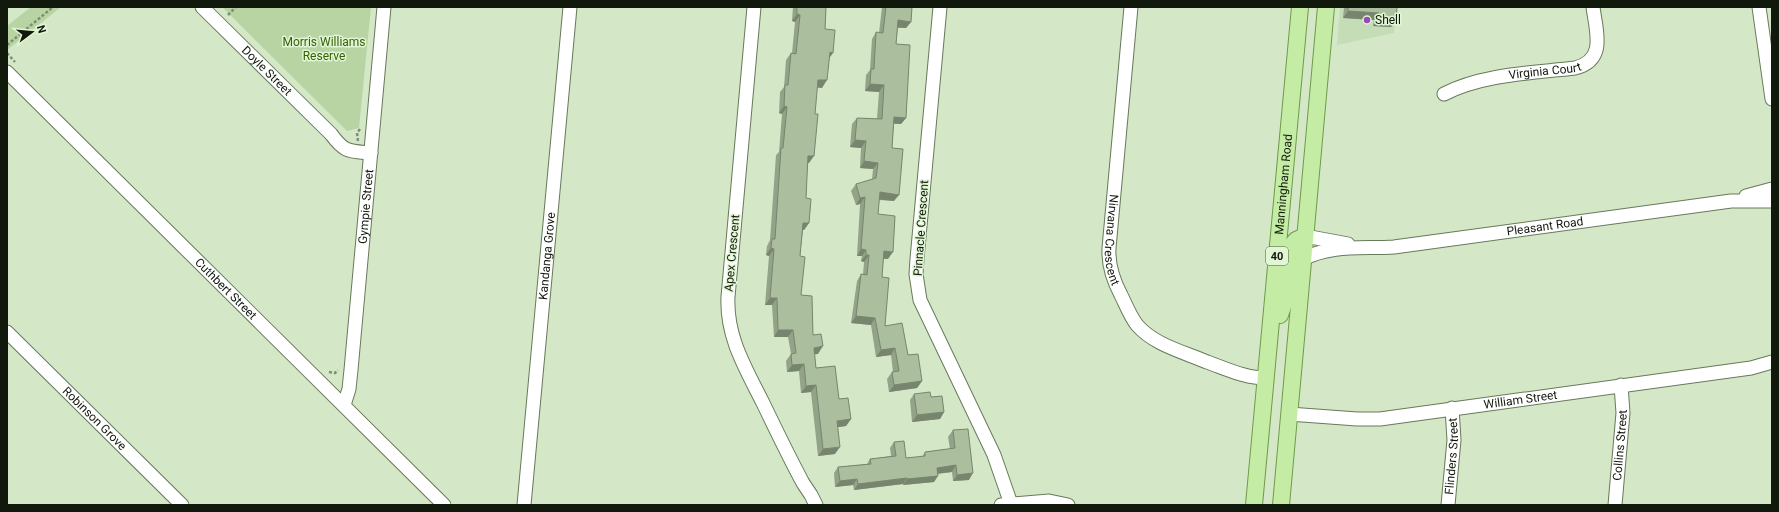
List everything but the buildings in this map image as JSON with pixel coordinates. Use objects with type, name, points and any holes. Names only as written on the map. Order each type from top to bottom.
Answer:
[{"type":"main road","name":"Manningham Road","points":[[1254,505],[1300,7]]},
{"type":"main road","name":"40","points":[[1281,505],[1326,7]]},
{"type":"main road","points":[[1269,345],[1284,303],[1288,255],[1291,246],[1296,240],[1305,236]]},
{"type":"street","name":"Doyle Street","points":[[202,7],[331,134],[340,146],[346,150],[372,149]]},
{"type":"street","name":"Gympie Street","points":[[344,405],[349,388],[351,370],[384,7]]},
{"type":"street","name":"Kandanga Grove","points":[[524,505],[570,7]]},
{"type":"street","name":"Apex Crescent","points":[[754,7],[728,298],[728,319],[731,335],[738,353],[803,483],[816,505]]},
{"type":"street","name":"Pinnacle Crescent","points":[[940,7],[917,258],[917,288],[927,317],[994,456],[1005,471],[1011,504]]},
{"type":"street","name":"Nirvana Crescent","points":[[1130,7],[1108,248],[1109,266],[1112,275],[1132,317],[1143,331],[1150,336],[1172,348],[1246,376],[1266,378]]},
{"type":"street","name":"Virginia Court","points":[[1444,94],[1461,86],[1482,80],[1585,65],[1594,56],[1598,47],[1593,7]]},
{"type":"street","points":[[1759,7],[1772,99]]},
{"type":"street","name":"Cuthbert Street","points":[[12,67],[444,505]]},
{"type":"street","name":"Doyle Street","points":[[331,134],[344,142],[359,144],[372,149]]},
{"type":"street","name":"Pleasant Road","points":[[1731,202],[1772,188]]},
{"type":"street","points":[[1772,188],[1770,195],[1772,201]]},
{"type":"street","name":"Pleasant Road","points":[[1303,259],[1323,250],[1359,247],[1394,248],[1731,202],[1772,201]]},
{"type":"street","name":"Pleasant Road","points":[[1305,236],[1359,247]]},
{"type":"street","name":"Robinson Grove","points":[[7,332],[182,505]]},
{"type":"street","name":"William Street","points":[[1289,414],[1368,420],[1751,368],[1772,362]]},
{"type":"street","name":"William Street","points":[[1751,368],[1772,369]]},
{"type":"street","name":"Collins Street","points":[[1615,505],[1623,413],[1621,385]]},
{"type":"street","name":"Flinders Street","points":[[1448,505],[1454,440],[1452,408]]},
{"type":"street","name":"Apex Crescent","points":[[803,483],[807,505]]},
{"type":"street","points":[[1011,504],[1043,503],[1068,505]]},
{"type":"path","points":[[7,45],[53,7]]},
{"type":"path","points":[[7,53],[12,67]]},
{"type":"path","points":[[359,144],[357,133],[361,128]]},
{"type":"path","points":[[325,369],[335,373],[340,366]]},
{"type":"shaded area","name":"Shell","points":[[1340,7],[1396,7],[1394,33],[1337,45]]},
{"type":"green space","points":[[31,7],[61,7],[7,50],[7,26]]},
{"type":"green space","name":"Morris Williams Reserve","points":[[222,7],[371,7],[359,128],[347,131]]},
{"type":"place","name":"Shell","points":[[1367,20]]}]
